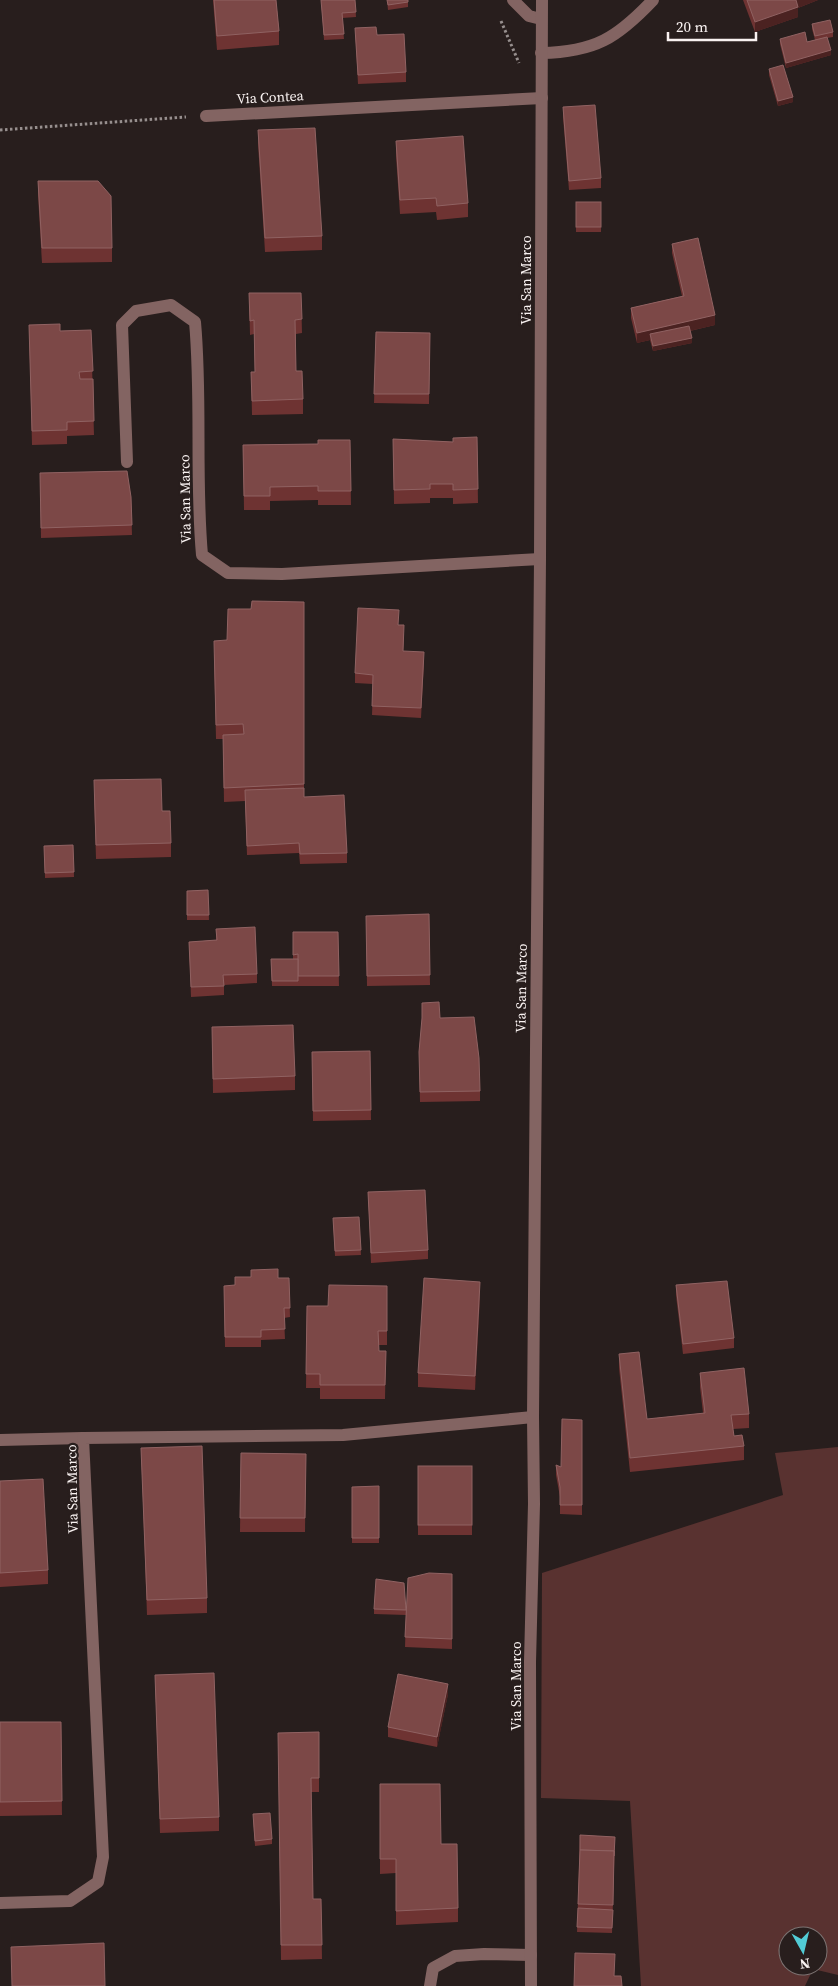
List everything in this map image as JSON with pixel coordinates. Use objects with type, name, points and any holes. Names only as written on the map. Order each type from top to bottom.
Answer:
[{"type":"street","points":[[513,0],[529,16],[542,19]]},
{"type":"street","name":"Via San Marco","points":[[531,1986],[530,1662],[534,1504],[542,0]]},
{"type":"street","points":[[541,53],[566,53],[587,49],[632,23],[653,0]]},
{"type":"street","name":"Via Contea","points":[[206,116],[542,98]]},
{"type":"street","name":"Via San Marco","points":[[127,462],[122,325],[136,311],[172,305],[195,322],[199,362],[199,523],[202,555],[228,573],[273,574],[540,559]]},
{"type":"street","name":"Via San Marco","points":[[0,1903],[70,1901],[98,1882],[103,1857],[83,1438],[343,1435],[533,1417]]},
{"type":"street","points":[[0,1440],[83,1438]]},
{"type":"street","points":[[430,1986],[433,1968],[455,1956],[484,1954],[531,1956]]},
{"type":"path","points":[[0,130],[206,116]]},
{"type":"shaded area","points":[[838,1447],[838,1975],[828,1973],[828,1926],[778,1926],[778,1976],[810,1976],[805,1986],[641,1986],[630,1801],[541,1798],[542,1573],[783,1495],[775,1453]]},
{"type":"building","points":[[214,0],[276,0],[279,31],[217,36]]},
{"type":"building","points":[[321,0],[355,0],[356,12],[342,13],[344,34],[324,35]]},
{"type":"building","points":[[387,0],[408,0],[408,2],[388,5]]},
{"type":"building","points":[[747,0],[796,0],[798,7],[755,22]]},
{"type":"building","points":[[830,20],[833,32],[815,36],[812,24]]},
{"type":"building","points":[[376,27],[377,35],[404,34],[406,72],[358,75],[355,28]]},
{"type":"building","points":[[805,32],[807,42],[827,37],[831,50],[786,63],[780,39]]},
{"type":"building","points":[[783,65],[793,97],[778,101],[769,69]]},
{"type":"building","points":[[595,105],[601,178],[569,181],[563,107]]},
{"type":"building","points":[[315,128],[322,236],[265,238],[258,130]]},
{"type":"building","points":[[463,136],[468,203],[437,206],[436,198],[400,200],[396,141]]},
{"type":"building","points":[[38,181],[98,181],[111,196],[112,248],[42,248]]},
{"type":"building","points":[[576,202],[601,202],[601,227],[576,227]]},
{"type":"building","points":[[698,238],[715,315],[637,333],[631,308],[684,296],[672,244]]},
{"type":"building","points":[[249,293],[301,293],[302,319],[295,320],[296,371],[302,371],[303,399],[252,401],[251,372],[255,372],[254,320],[250,321]]},
{"type":"building","points":[[60,324],[60,331],[91,330],[93,371],[79,372],[80,379],[93,379],[94,421],[67,422],[67,430],[32,431],[29,325]]},
{"type":"building","points":[[689,326],[692,338],[653,346],[650,334]]},
{"type":"building","points":[[376,332],[430,333],[429,394],[374,394]]},
{"type":"building","points":[[477,437],[478,489],[453,490],[453,484],[430,484],[430,489],[394,490],[393,439],[453,442],[453,438]]},
{"type":"building","points":[[318,440],[350,440],[351,491],[318,491],[318,486],[270,487],[270,496],[244,496],[243,445],[318,444]]},
{"type":"building","points":[[127,471],[131,497],[132,525],[41,528],[40,473]]},
{"type":"building","points":[[252,601],[304,602],[304,784],[224,788],[223,735],[244,734],[243,724],[216,725],[214,641],[227,640],[228,609],[251,609]]},
{"type":"building","points":[[358,608],[399,610],[398,625],[404,625],[403,651],[424,652],[421,708],[372,706],[373,675],[355,673]]},
{"type":"building","points":[[161,779],[162,811],[170,811],[171,843],[96,845],[94,780]]},
{"type":"building","points":[[304,788],[304,797],[344,795],[347,853],[300,854],[299,843],[247,846],[245,790]]},
{"type":"building","points":[[73,845],[74,872],[45,873],[44,846]]},
{"type":"building","points":[[208,890],[209,915],[187,915],[187,891]]},
{"type":"building","points":[[429,914],[430,975],[367,976],[366,916]]},
{"type":"building","points":[[255,927],[257,974],[223,975],[224,986],[191,987],[189,942],[217,940],[216,929]]},
{"type":"building","points":[[293,932],[338,932],[339,976],[298,976],[298,954],[293,955]]},
{"type":"building","points":[[271,959],[298,959],[298,981],[272,981]]},
{"type":"building","points":[[439,1002],[440,1018],[474,1017],[479,1058],[480,1091],[420,1092],[419,1052],[422,1003]]},
{"type":"building","points":[[293,1025],[295,1076],[213,1079],[212,1027]]},
{"type":"building","points":[[370,1051],[371,1110],[313,1111],[312,1052]]},
{"type":"building","points":[[425,1190],[428,1250],[371,1253],[368,1192]]},
{"type":"building","points":[[359,1217],[361,1250],[335,1251],[333,1218]]},
{"type":"building","points":[[278,1269],[278,1278],[289,1278],[290,1308],[284,1308],[285,1329],[261,1330],[261,1337],[225,1337],[224,1286],[235,1285],[235,1277],[251,1277],[251,1270]]},
{"type":"building","points":[[424,1278],[480,1282],[475,1376],[418,1373]]},
{"type":"building","points":[[727,1281],[734,1338],[683,1344],[676,1285]]},
{"type":"building","points":[[329,1285],[387,1286],[387,1331],[378,1331],[379,1351],[386,1351],[385,1385],[320,1385],[320,1374],[306,1374],[307,1306],[328,1306]]},
{"type":"building","points":[[639,1352],[647,1419],[705,1413],[700,1373],[744,1368],[749,1414],[731,1415],[734,1436],[742,1435],[744,1446],[630,1458],[619,1354]]},
{"type":"building","points":[[562,1419],[582,1420],[582,1505],[560,1505],[560,1487],[556,1465],[561,1467]]},
{"type":"building","points":[[202,1446],[207,1598],[147,1600],[141,1448]]},
{"type":"building","points":[[241,1453],[306,1454],[305,1518],[240,1518]]},
{"type":"building","points":[[418,1466],[472,1466],[472,1525],[418,1525]]},
{"type":"building","points":[[43,1479],[48,1570],[0,1573],[0,1481]]},
{"type":"building","points":[[379,1486],[379,1538],[352,1538],[352,1487]]},
{"type":"building","points":[[429,1573],[452,1574],[452,1639],[405,1637],[408,1578]]},
{"type":"building","points":[[376,1579],[404,1583],[406,1610],[374,1609]]},
{"type":"building","points":[[214,1673],[219,1817],[160,1819],[155,1675]]},
{"type":"building","points":[[398,1674],[448,1684],[437,1737],[388,1727]]},
{"type":"building","points":[[0,1722],[61,1722],[62,1801],[0,1802]]},
{"type":"building","points":[[319,1732],[319,1778],[311,1778],[313,1899],[321,1899],[322,1945],[281,1945],[278,1733]]},
{"type":"building","points":[[380,1784],[440,1784],[441,1844],[457,1844],[458,1908],[396,1911],[396,1859],[380,1859]]},
{"type":"building","points":[[270,1813],[272,1839],[255,1841],[253,1814]]},
{"type":"building","points":[[580,1835],[615,1837],[614,1856],[614,1851],[580,1850]]},
{"type":"building","points":[[580,1850],[614,1851],[613,1905],[578,1904]]},
{"type":"building","points":[[578,1908],[613,1910],[612,1928],[577,1927]]},
{"type":"building","points":[[104,1943],[105,1986],[12,1986],[11,1947]]},
{"type":"building","points":[[575,1953],[615,1954],[614,1976],[621,1976],[622,1986],[574,1986]]}]
